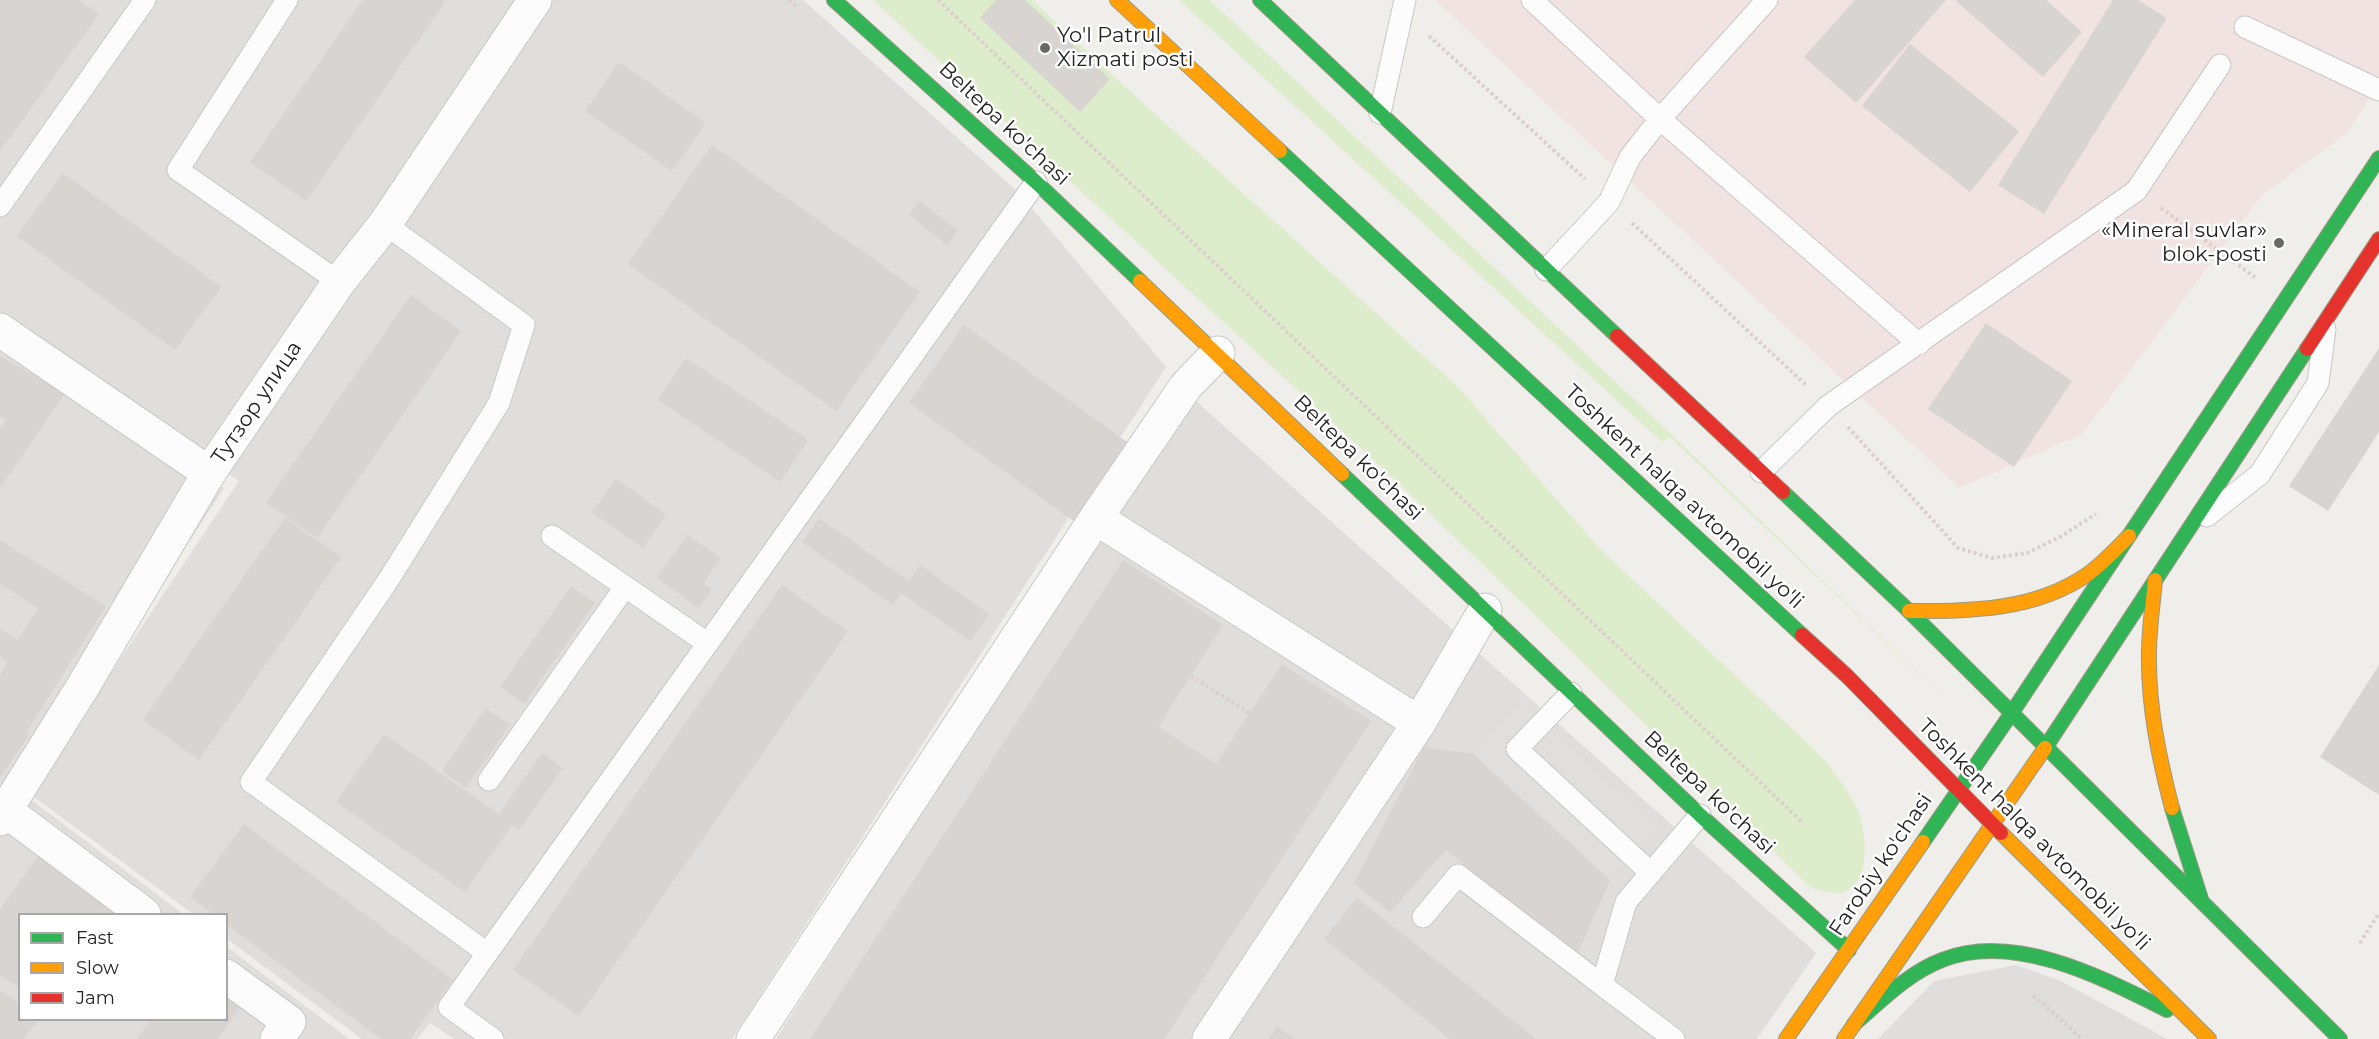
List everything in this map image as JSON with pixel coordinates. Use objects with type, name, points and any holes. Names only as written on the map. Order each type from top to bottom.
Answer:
[{"type":"main road","name":"Beltepa ko'chasi","points":[[834,0],[1036,182],[1218,353],[1700,815],[1849,950]]},
{"type":"main road","name":"Toshkent halqa avtomobil yo'li","points":[[1117,0],[1847,676],[1992,824],[2209,1039]]},
{"type":"main road","points":[[1260,0],[1909,610],[2045,748],[2340,1039]]},
{"type":"main road","points":[[1909,610],[1983,609],[2040,598],[2066,588],[2088,575],[2129,536],[2379,158]]},
{"type":"main road","points":[[1844,1039],[2045,748],[2326,319],[2376,250]]},
{"type":"main road","name":"Farobiy ko'chasi","points":[[1786,1039],[2011,714],[2129,536]]},
{"type":"main road","points":[[2155,580],[2149,661],[2155,739],[2174,822],[2204,906]]},
{"type":"main road","points":[[1854,1024],[1897,987],[1944,958],[1962,954],[1996,952],[2050,960],[2078,969],[2107,980],[2192,1022]]},
{"type":"street","name":"Тутзор улица","points":[[3,815],[209,473],[339,282],[385,224],[535,0]]},
{"type":"street","points":[[0,330],[209,473]]},
{"type":"street","points":[[753,1039],[1096,518],[1186,386],[1218,353]]},
{"type":"street","points":[[1096,518],[1419,723]]},
{"type":"street","points":[[1209,1039],[1419,723],[1485,610]]},
{"type":"street","points":[[3,815],[141,913]]},
{"type":"street","points":[[228,977],[289,1022],[277,1039]]},
{"type":"lane","points":[[0,206],[145,0]]},
{"type":"lane","points":[[287,0],[178,170],[339,282]]},
{"type":"lane","points":[[1532,0],[1660,119],[1919,344]]},
{"type":"lane","points":[[1546,270],[1609,202],[1630,157],[1660,119],[1767,0]]},
{"type":"lane","points":[[1380,113],[1403,5]]},
{"type":"lane","points":[[2245,27],[2379,90]]},
{"type":"lane","points":[[1761,472],[1828,406],[2136,191],[2220,65]]},
{"type":"lane","points":[[494,1039],[449,1007],[1036,182]]},
{"type":"lane","points":[[385,224],[524,325],[499,403],[389,579],[251,782],[487,953]]},
{"type":"lane","points":[[2187,531],[2260,474],[2318,383],[2326,319]]},
{"type":"lane","points":[[552,536],[707,643]]},
{"type":"lane","points":[[489,780],[625,587]]},
{"type":"lane","points":[[1571,693],[1516,749],[1651,873]]},
{"type":"lane","points":[[1602,985],[1626,902],[1700,815]]},
{"type":"lane","points":[[1423,917],[1458,875],[1674,1039]]},
{"type":"path","points":[[938,0],[1802,822]]},
{"type":"path","points":[[1403,5],[1609,202],[1828,406],[1959,548],[1992,558],[2027,553],[2060,537],[2098,513]]},
{"type":"path","points":[[2136,191],[2262,283],[2290,291]]},
{"type":"path","points":[[1191,676],[1249,713]]},
{"type":"path","points":[[2360,942],[2379,913]]},
{"type":"path","points":[[2026,991],[2082,1039]]},
{"type":"shaded area","points":[[0,0],[803,0],[1017,191],[1166,367],[732,1039],[454,1039],[430,1023],[417,1039],[362,1039],[228,940],[228,913],[192,913],[30,794],[239,481],[0,321]]},
{"type":"shaded area","points":[[1435,0],[2379,0],[2379,84],[2346,134],[2263,194],[2082,434],[1959,488]]},
{"type":"shaded area","points":[[0,338],[224,488],[25,795],[182,913],[18,913],[18,1021],[228,1021],[228,948],[349,1039],[0,1039]]},
{"type":"shaded area","points":[[1189,395],[1816,953],[1757,1039],[776,1039]]},
{"type":"shaded area","points":[[1520,701],[1658,828],[1610,880],[1473,754]]},
{"type":"shaded area","points":[[2016,965],[2061,981],[2167,1039],[1878,1039],[1934,981]]},
{"type":"green space","points":[[873,0],[1032,0],[1458,387],[1601,550],[1818,753],[1843,785],[1860,815],[1865,852],[1864,865],[1855,885],[1846,891],[1837,893],[1810,887],[1392,477]]},
{"type":"green space","points":[[1179,0],[1210,0],[1670,433],[1966,719],[1670,437],[1661,441]]},
{"type":"building","points":[[0,0],[79,0],[99,14],[0,151]]},
{"type":"building","points":[[363,0],[442,0],[445,2],[306,201],[250,162]]},
{"type":"building","name":"Yo'l Patrul Xizmati posti","points":[[996,0],[1025,0],[1110,79],[1080,112],[980,18]]},
{"type":"building","points":[[1855,0],[1946,0],[1856,103],[1804,57]]},
{"type":"building","points":[[1957,0],[2046,0],[2082,32],[2043,77]]},
{"type":"building","points":[[2113,0],[2138,0],[2167,18],[2044,214],[1998,185]]},
{"type":"building","points":[[1910,44],[2019,131],[1970,192],[1862,106]]},
{"type":"building","points":[[619,62],[706,123],[672,171],[585,111]]},
{"type":"building","points":[[712,145],[920,292],[836,411],[628,264]]},
{"type":"building","points":[[63,173],[221,287],[175,350],[17,236]]},
{"type":"building","points":[[920,201],[958,231],[947,245],[909,215]]},
{"type":"building","points":[[411,295],[461,331],[317,538],[266,503]]},
{"type":"building","points":[[1986,323],[2072,381],[2014,467],[1928,409]]},
{"type":"building","points":[[964,325],[1130,444],[1075,522],[909,403]]},
{"type":"building","points":[[2379,348],[2379,432],[2328,511],[2289,486]]},
{"type":"building","points":[[0,356],[65,393],[0,488],[0,429],[6,420],[0,416]]},
{"type":"building","points":[[686,358],[808,440],[780,482],[658,400]]},
{"type":"building","points":[[616,479],[666,514],[643,548],[592,512]]},
{"type":"building","points":[[285,518],[341,557],[199,760],[143,720]]},
{"type":"building","points":[[819,518],[909,581],[920,565],[989,614],[970,641],[901,593],[893,605],[802,542]]},
{"type":"building","points":[[687,535],[721,558],[703,583],[712,589],[699,608],[657,578]]},
{"type":"building","points":[[0,540],[106,606],[26,733],[29,735],[0,778],[0,676],[8,662],[0,656],[0,629],[18,640],[38,608],[0,584]]},
{"type":"building","points":[[1123,560],[1223,625],[1158,727],[1216,764],[1282,664],[1371,721],[1172,1027],[1164,1039],[810,1039]]},
{"type":"building","points":[[782,585],[848,631],[579,1016],[513,970]]},
{"type":"building","points":[[571,586],[595,603],[524,704],[500,687]]},
{"type":"building","points":[[2379,665],[2379,795],[2320,757]]},
{"type":"building","points":[[486,708],[510,725],[466,788],[442,771]]},
{"type":"building","points":[[384,734],[499,814],[542,753],[563,768],[519,830],[512,825],[465,892],[336,802]]},
{"type":"building","points":[[1424,747],[1473,754],[1610,880],[1577,955],[1446,850],[1390,912],[1354,883]]},
{"type":"building","points":[[244,824],[453,980],[410,1039],[381,1039],[228,925],[228,913],[213,913],[190,897]]},
{"type":"building","points":[[38,856],[119,913],[18,913],[18,987],[0,975],[0,910]]},
{"type":"building","points":[[1357,898],[1536,1039],[1450,1039],[1324,939]]},
{"type":"building","points":[[0,990],[18,1003],[18,1021],[37,1021],[24,1039],[0,1039]]},
{"type":"building","points":[[228,992],[243,1003],[218,1039],[137,1039],[149,1021],[228,1021]]},
{"type":"building","points":[[1277,1027],[1295,1039],[1269,1039]]},
{"type":"traffic: fast","points":[[834,0],[1036,182],[1140,281]]},
{"type":"traffic: fast","points":[[1260,0],[1617,336]]},
{"type":"traffic: fast","points":[[1280,151],[1802,635]]},
{"type":"traffic: fast","points":[[2011,714],[2379,158]]},
{"type":"traffic: fast","points":[[2045,748],[2307,349]]},
{"type":"traffic: fast","points":[[1342,474],[1700,815],[1849,950]]},
{"type":"traffic: fast","points":[[1783,492],[1909,611],[2340,1039]]},
{"type":"traffic: fast","points":[[1923,842],[2011,714]]},
{"type":"traffic: fast","points":[[2172,808],[2201,899]]},
{"type":"traffic: fast","points":[[1854,1024],[1895,988],[1918,972],[1942,960],[1970,953],[1999,951],[2058,962],[2087,972],[2167,1010]]},
{"type":"traffic: slow","points":[[1117,0],[1280,151]]},
{"type":"traffic: slow","points":[[1140,281],[1342,474]]},
{"type":"traffic: slow","points":[[1909,611],[1979,609],[2024,602],[2046,595],[2088,574],[2129,536]]},
{"type":"traffic: slow","points":[[2155,580],[2149,644],[2150,693],[2159,751],[2172,808]]},
{"type":"traffic: slow","points":[[1844,1039],[2045,748]]},
{"type":"traffic: slow","points":[[2001,833],[2209,1039]]},
{"type":"traffic: slow","points":[[1786,1039],[1923,842]]},
{"type":"traffic: jam","points":[[2307,349],[2379,239]]},
{"type":"traffic: jam","points":[[1617,336],[1783,492]]},
{"type":"traffic: jam","points":[[1802,635],[1847,676],[2001,833]]},
{"type":"place","name":"Yo'l Patrul Xizmati posti","points":[[1045,48]]},
{"type":"place","name":"«Mineral suvlar» blok-posti","points":[[2279,243]]}]
